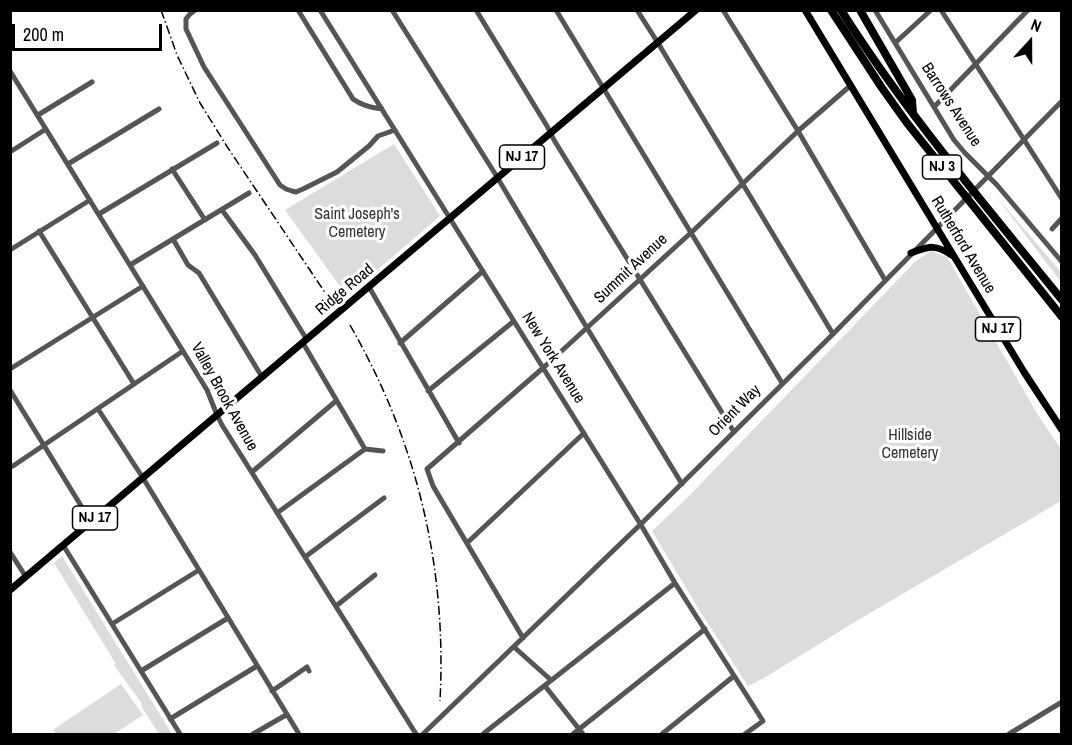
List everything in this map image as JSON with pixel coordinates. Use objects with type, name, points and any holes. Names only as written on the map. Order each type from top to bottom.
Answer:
[{"type":"highway","name":"NJ 3","points":[[831,10],[908,123],[1062,317]]},
{"type":"highway","name":"NJ 3","points":[[842,10],[858,37],[913,114],[1062,300]]},
{"type":"highway","points":[[860,10],[912,100],[913,114]]},
{"type":"main road","name":"Ridge Road","points":[[10,590],[696,10]]},
{"type":"main road","name":"Rutherford Avenue","points":[[805,10],[936,228],[1062,430]]},
{"type":"main road","points":[[911,253],[934,246],[955,258]]},
{"type":"street","points":[[195,10],[185,23],[204,68],[280,185],[286,189],[296,192],[337,172],[378,136],[395,130]]},
{"type":"street","points":[[298,10],[353,99],[367,106],[382,109]]},
{"type":"street","name":"New York Avenue","points":[[320,10],[763,721],[746,735]]},
{"type":"street","points":[[392,10],[498,178],[682,484]]},
{"type":"street","points":[[476,10],[734,432]]},
{"type":"street","points":[[556,10],[782,383]]},
{"type":"street","points":[[636,10],[833,333]]},
{"type":"street","points":[[723,10],[798,131],[885,280]]},
{"type":"street","name":"Barrows Avenue","points":[[875,10],[944,124],[965,153],[988,176],[1062,262]]},
{"type":"street","points":[[895,43],[931,10]]},
{"type":"street","points":[[941,10],[1062,199]]},
{"type":"street","points":[[934,107],[1028,10]]},
{"type":"street","name":"Valley Brook Avenue","points":[[10,71],[207,390],[217,416],[416,735]]},
{"type":"street","points":[[38,115],[92,82]]},
{"type":"street","name":"Summit Avenue","points":[[467,543],[433,486],[427,469],[543,368],[798,131],[850,86]]},
{"type":"street","name":"Orient Way","points":[[423,735],[641,525],[1062,101]]},
{"type":"street","points":[[68,164],[159,109]]},
{"type":"street","points":[[10,152],[46,129]]},
{"type":"street","points":[[99,214],[217,143]]},
{"type":"street","points":[[172,169],[205,220]]},
{"type":"street","points":[[130,265],[249,193]]},
{"type":"street","points":[[10,250],[90,200]]},
{"type":"street","points":[[222,210],[261,265],[365,450]]},
{"type":"street","points":[[1052,229],[1062,218]]},
{"type":"street","points":[[39,231],[134,384]]},
{"type":"street","points":[[173,239],[188,265],[199,273],[262,377]]},
{"type":"street","points":[[400,343],[483,271]]},
{"type":"street","points":[[10,369],[143,286]]},
{"type":"street","points":[[369,287],[459,442]]},
{"type":"street","points":[[428,391],[514,321]]},
{"type":"street","points":[[13,466],[183,351]]},
{"type":"street","points":[[10,390],[91,522]]},
{"type":"street","points":[[252,472],[336,401]]},
{"type":"street","points":[[98,408],[143,478],[298,735]]},
{"type":"street","points":[[523,638],[467,543],[584,433]]},
{"type":"street","points":[[277,513],[365,450],[383,451]]},
{"type":"street","points":[[305,557],[384,498]]},
{"type":"street","points":[[63,545],[180,735]]},
{"type":"street","points":[[10,552],[26,577]]},
{"type":"street","points":[[112,624],[199,570]]},
{"type":"street","points":[[336,606],[375,575]]},
{"type":"street","points":[[483,735],[675,583]]},
{"type":"street","points":[[141,671],[228,618]]},
{"type":"street","points":[[573,735],[581,732],[705,629]]},
{"type":"street","points":[[514,647],[551,680]]},
{"type":"street","points":[[171,718],[257,666]]},
{"type":"street","points":[[272,691],[307,667],[309,671]]},
{"type":"street","points":[[662,735],[734,676]]},
{"type":"street","points":[[545,686],[581,732]]},
{"type":"street","points":[[1009,735],[1062,702]]},
{"type":"street","points":[[253,735],[286,715]]},
{"type":"green space","name":"Saint Joseph's Cemetery","points":[[394,144],[440,216],[347,296],[285,210]]},
{"type":"green space","points":[[995,195],[1061,272],[1061,282]]},
{"type":"green space","name":"Hillside Cemetery","points":[[931,251],[947,257],[1038,415],[1061,449],[1061,501],[748,686],[652,531],[690,495],[916,261]]},
{"type":"green space","points":[[62,556],[172,734],[159,734],[141,706],[142,704],[114,665],[116,664],[54,563]]},
{"type":"green space","points":[[121,684],[143,715],[114,734],[56,734],[53,730]]},
{"type":"railway","points":[[161,10],[177,55],[200,103],[334,306]]},
{"type":"railway","points":[[350,325],[393,414],[410,460],[423,506],[438,602],[441,651],[440,701]]}]
